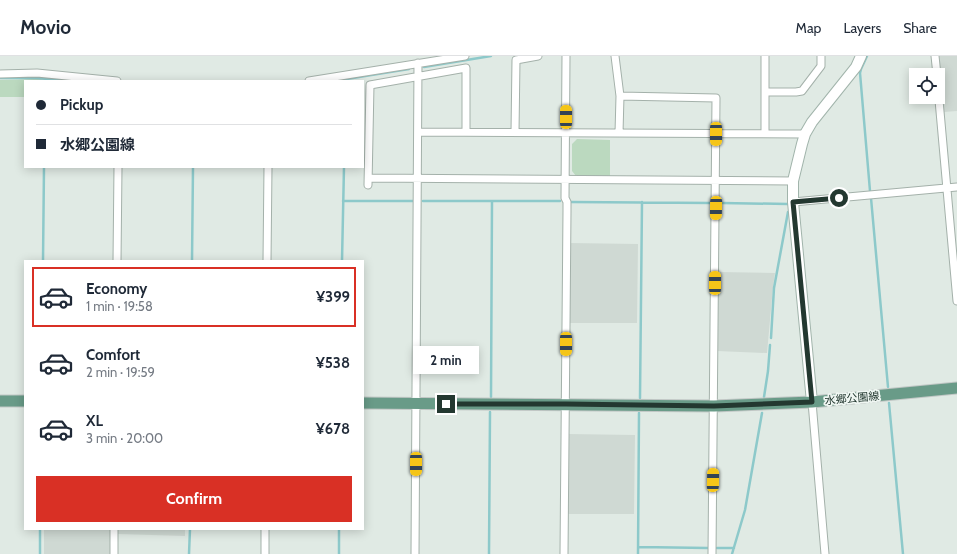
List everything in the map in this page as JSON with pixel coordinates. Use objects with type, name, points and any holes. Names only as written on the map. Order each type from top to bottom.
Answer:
[{"type":"main road","name":"水郷公園線","points":[[364,403],[714,406],[812,402],[957,388]]},
{"type":"main road","points":[[0,401],[24,401]]},
{"type":"street","points":[[315,80],[465,56]]},
{"type":"street","points":[[515,132],[516,60],[538,56]]},
{"type":"street","points":[[564,554],[567,202],[565,198],[566,56]]},
{"type":"street","points":[[615,56],[620,96],[618,133]]},
{"type":"street","points":[[765,56],[765,134]]},
{"type":"street","points":[[765,92],[802,91],[821,66],[821,56]]},
{"type":"street","points":[[825,554],[793,202],[793,181],[805,134],[812,122],[856,67],[861,56]]},
{"type":"street","points":[[935,56],[936,68]]},
{"type":"street","points":[[415,554],[418,63]]},
{"type":"street","points":[[466,132],[466,68],[370,85],[368,181],[418,178],[793,181]]},
{"type":"street","points":[[0,74],[37,73],[107,80]]},
{"type":"street","points":[[620,96],[716,98],[712,554]]},
{"type":"street","points":[[939,104],[957,301]]},
{"type":"street","points":[[418,132],[805,134]]},
{"type":"street","points":[[117,260],[118,168]]},
{"type":"street","points":[[267,260],[268,168]]},
{"type":"street","points":[[793,202],[957,187]]},
{"type":"street","points":[[114,530],[114,554]]},
{"type":"street","points":[[264,554],[265,530]]},
{"type":"shaded area","points":[[939,56],[957,56],[957,111],[944,112],[945,68],[940,68]]},
{"type":"shaded area","points":[[569,243],[638,244],[637,323],[569,323]]},
{"type":"shaded area","points":[[718,272],[775,273],[767,353],[717,351]]},
{"type":"shaded area","points":[[568,434],[635,435],[634,514],[567,514]]},
{"type":"shaded area","points":[[44,530],[111,530],[111,554],[44,554]]},
{"type":"shaded area","points":[[118,530],[185,530],[185,536],[118,534]]},
{"type":"green space","points":[[37,79],[48,80],[24,80],[24,97],[0,97],[0,80]]},
{"type":"green space","points":[[577,139],[610,140],[610,176],[576,176],[572,171],[572,144]]},
{"type":"waterway","points":[[424,67],[491,56]]},
{"type":"waterway","points":[[867,56],[860,73],[870,191]]},
{"type":"waterway","points":[[340,80],[409,69]]},
{"type":"waterway","points":[[0,78],[37,78],[59,80]]},
{"type":"waterway","points":[[43,260],[44,168]]},
{"type":"waterway","points":[[192,260],[193,168]]},
{"type":"waterway","points":[[342,260],[344,168]]},
{"type":"waterway","points":[[871,198],[888,387]]},
{"type":"waterway","points":[[343,201],[414,201]]},
{"type":"waterway","points":[[423,201],[560,201]]},
{"type":"waterway","points":[[491,397],[492,201]]},
{"type":"waterway","points":[[570,202],[712,203]]},
{"type":"waterway","points":[[640,398],[642,202]]},
{"type":"waterway","points":[[722,203],[788,204]]},
{"type":"waterway","points":[[771,338],[774,288],[788,212]]},
{"type":"waterway","points":[[764,397],[770,345]]},
{"type":"waterway","points":[[889,403],[903,554]]},
{"type":"waterway","points":[[489,554],[490,412]]},
{"type":"waterway","points":[[638,554],[639,413]]},
{"type":"waterway","points":[[732,554],[745,510],[762,413]]},
{"type":"waterway","points":[[40,530],[40,554]]},
{"type":"waterway","points":[[189,554],[190,530]]},
{"type":"waterway","points":[[339,530],[339,554]]},
{"type":"waterway","points":[[639,547],[708,548]]},
{"type":"waterway","points":[[717,548],[734,548]]},
{"type":"route","points":[[446,404],[714,406],[812,402],[793,202],[839,198]]}]
